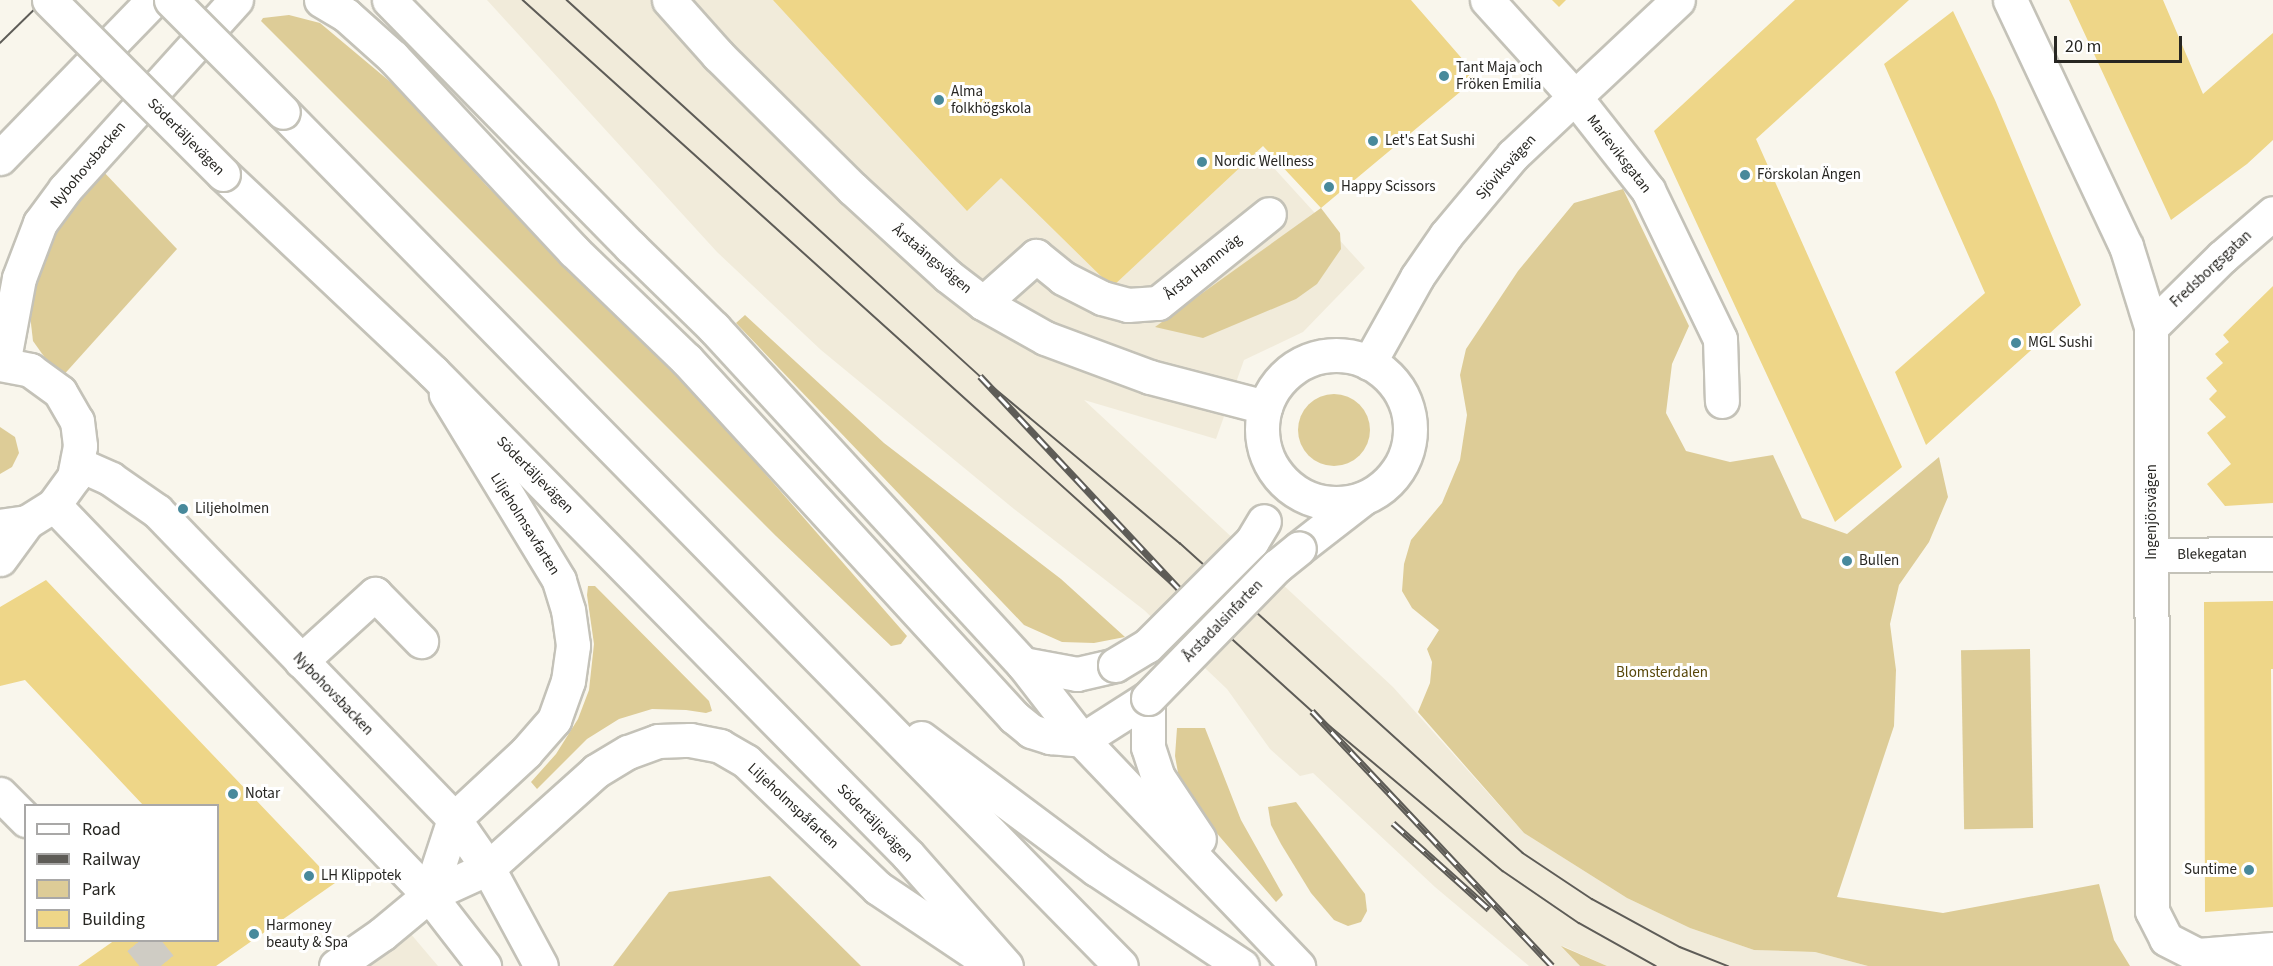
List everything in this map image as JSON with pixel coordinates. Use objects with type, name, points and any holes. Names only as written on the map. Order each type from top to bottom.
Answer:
[{"type":"street","name":"Södertäljevägen","points":[[49,0],[223,174],[433,372],[900,847],[1006,966]]},
{"type":"street","points":[[0,158],[153,0]]},
{"type":"street","points":[[171,0],[1121,966]]},
{"type":"street","name":"Nybohovsbacken","points":[[1,364],[19,278],[40,224],[65,189],[236,0]]},
{"type":"street","points":[[321,0],[346,15],[393,57],[574,251],[686,359],[1014,717],[1031,731],[1050,737],[1082,740]]},
{"type":"street","points":[[389,0],[631,247],[714,328],[1023,664],[1082,740],[1298,966]]},
{"type":"street","name":"Årstaängsvägen","points":[[669,0],[718,55],[852,188],[948,276],[983,303],[1045,339],[1150,377],[1265,407]]},
{"type":"street","name":"Marieviksgatan","points":[[1487,0],[1574,96],[1648,190],[1720,339],[1722,401]]},
{"type":"street","name":"Sjöviksvägen","points":[[1369,363],[1417,277],[1446,235],[1513,155],[1678,0]]},
{"type":"street","name":"Ingenjörsvägen","points":[[2010,0],[2126,246],[2151,327],[2152,911],[2166,939],[2198,955],[2273,949]]},
{"type":"street","name":"Fredsborgsgatan","points":[[2151,327],[2222,257],[2273,213]]},
{"type":"street","name":"Årsta Hamnväg","points":[[983,303],[1036,256],[1063,278],[1102,298],[1128,305],[1158,303],[1269,214]]},
{"type":"street","points":[[1345,356],[1369,363],[1392,380],[1406,405],[1410,434],[1403,461],[1386,484],[1362,499],[1341,504],[1321,502],[1302,495],[1285,483],[1272,467],[1264,448],[1262,427],[1265,407],[1276,384],[1295,367],[1319,357],[1345,356]]},
{"type":"street","points":[[0,559],[27,518],[68,488],[78,464],[80,446],[77,421],[60,392],[30,370],[1,364]]},
{"type":"street","name":"Liljeholmsavfarten","points":[[429,895],[454,819],[526,752],[554,720],[568,681],[573,645],[568,610],[559,580],[433,372]]},
{"type":"street","name":"Nybohovsbacken","points":[[78,464],[111,479],[157,511],[454,819],[488,868],[541,966]]},
{"type":"street","points":[[1023,664],[1077,674],[1115,665],[1155,638],[1252,541],[1285,483]]},
{"type":"street","name":"Årstadalsinfarten","points":[[1082,740],[1148,698],[1276,566],[1362,499]]},
{"type":"street","points":[[27,518],[429,895],[484,966]]},
{"type":"street","name":"Blekegatan","points":[[2152,555],[2273,554]]},
{"type":"street","points":[[301,661],[375,594],[421,641]]},
{"type":"street","points":[[836,674],[1096,870],[1242,966]]},
{"type":"street","points":[[1148,698],[1148,747],[1158,777],[1182,816],[1269,935]]},
{"type":"street","name":"Liljeholmspåfarten","points":[[336,966],[382,934],[429,895],[488,868],[596,771],[628,752],[658,741],[690,740],[720,746],[746,761],[878,888],[994,966]]},
{"type":"street","points":[[0,794],[24,818]]},
{"type":"shaded area","points":[[487,0],[1156,0],[1251,143],[1365,268],[1303,332],[1244,360],[1216,439],[1084,400],[1393,687],[1524,833],[1627,898],[1690,928],[1754,950],[1815,952],[1868,966],[1607,966],[1563,946],[1580,966],[1529,966],[1435,887],[1313,773],[1300,776],[1270,749],[1227,689],[1144,610],[1014,509],[821,350],[717,252]]},
{"type":"shaded area","points":[[399,920],[438,966],[331,966]]},
{"type":"green space","points":[[289,15],[320,23],[400,90],[486,185],[672,367],[907,636],[901,644],[891,646],[776,536],[261,21],[263,18]]},
{"type":"green space","points":[[101,169],[177,249],[60,379],[33,341],[27,289],[50,236]]},
{"type":"green space","name":"Blomsterdalen","points":[[1623,189],[1689,326],[1672,364],[1666,413],[1686,451],[1730,462],[1773,455],[1802,518],[1847,534],[1939,457],[1948,497],[1929,542],[1899,585],[1890,624],[1896,670],[1894,726],[1837,897],[1943,913],[2099,884],[2114,940],[2130,966],[1868,966],[1815,952],[1754,950],[1690,928],[1627,898],[1524,833],[1418,712],[1430,683],[1432,662],[1427,649],[1439,630],[1412,608],[1402,591],[1404,564],[1411,540],[1442,503],[1460,460],[1467,415],[1460,375],[1466,349],[1518,271],[1574,203]]},
{"type":"green space","points":[[1321,208],[1340,233],[1341,249],[1317,284],[1296,299],[1203,338],[1155,327]]},
{"type":"green space","points":[[745,315],[884,443],[1061,579],[1125,637],[1094,643],[1062,642],[1024,625],[736,323]]},
{"type":"green space","points":[[1334,394],[1348,397],[1360,404],[1367,416],[1370,430],[1367,444],[1360,456],[1348,463],[1334,466],[1320,463],[1308,456],[1301,444],[1298,430],[1301,416],[1308,404],[1320,397]]},
{"type":"green space","points":[[0,427],[15,437],[19,453],[12,467],[0,474]]},
{"type":"green space","points":[[588,586],[595,586],[709,701],[712,711],[706,713],[652,709],[619,719],[587,739],[537,789],[531,782],[556,754],[578,719],[589,690],[594,644],[587,595]]},
{"type":"green space","points":[[2030,649],[2033,828],[1964,829],[1961,650]]},
{"type":"green space","points":[[1177,728],[1205,728],[1241,820],[1283,895],[1276,902],[1214,830],[1180,784],[1175,756]]},
{"type":"green space","points":[[1296,802],[1365,894],[1367,911],[1361,922],[1348,926],[1334,920],[1311,893],[1281,844],[1271,825],[1268,807]]},
{"type":"green space","points":[[770,876],[861,966],[613,966],[669,892]]},
{"type":"green space","points":[[1561,946],[1607,966],[1580,966]]},
{"type":"building","points":[[773,0],[1411,0],[1478,77],[1321,208],[1263,146],[1112,287],[1001,178],[967,211]]},
{"type":"building","points":[[1552,0],[1566,0],[1559,7]]},
{"type":"building","points":[[1795,0],[1909,0],[1756,139],[1902,467],[1835,522],[1654,131]]},
{"type":"building","points":[[2069,0],[2163,0],[2203,94],[2273,33],[2273,140],[2247,164],[2171,220]]},
{"type":"building","points":[[1953,11],[1995,100],[2081,305],[1926,445],[1895,372],[1985,293],[1884,64]]},
{"type":"building","points":[[2273,286],[2273,503],[2225,506],[2207,484],[2231,464],[2207,433],[2226,417],[2209,399],[2217,391],[2206,378],[2223,363],[2215,354],[2229,342],[2223,335]]},
{"type":"building","points":[[46,580],[335,883],[216,966],[78,966],[112,942],[219,942],[219,804],[142,804],[25,680],[0,686],[0,607]]},
{"type":"building","points":[[2273,601],[2273,669],[2271,669],[2273,907],[2205,912],[2204,602]]},
{"type":"tunnel","points":[[142,942],[161,966]]},
{"type":"tram line","points":[[0,43],[44,0]]},
{"type":"tram line","points":[[523,0],[1312,711],[1503,871],[1579,923],[1656,966]]},
{"type":"tram line","points":[[567,0],[980,376],[1180,543],[1523,853],[1592,899],[1680,947],[1728,966]]},
{"type":"railway","points":[[980,376],[1183,593]]},
{"type":"railway","points":[[1312,711],[1552,966]]},
{"type":"railway","points":[[1393,823],[1489,909]]},
{"type":"place","name":"Tant Maja och Fröken Emilia","points":[[1444,76]]},
{"type":"place","name":"Alma folkhögskola","points":[[939,100]]},
{"type":"place","name":"Let's Eat Sushi","points":[[1373,141]]},
{"type":"place","name":"Nordic Wellness","points":[[1202,162]]},
{"type":"place","name":"Förskolan Ängen","points":[[1745,175]]},
{"type":"place","name":"Happy Scissors","points":[[1329,187]]},
{"type":"place","name":"MGL Sushi","points":[[2016,343]]},
{"type":"place","name":"Liljeholmen","points":[[183,509]]},
{"type":"place","name":"Bullen","points":[[1847,561]]},
{"type":"place","name":"Notar","points":[[233,794]]},
{"type":"place","name":"Suntime","points":[[2249,870]]},
{"type":"place","name":"LH Klippotek","points":[[309,876]]},
{"type":"place","name":"Harmoney beauty & Spa","points":[[254,934]]}]
